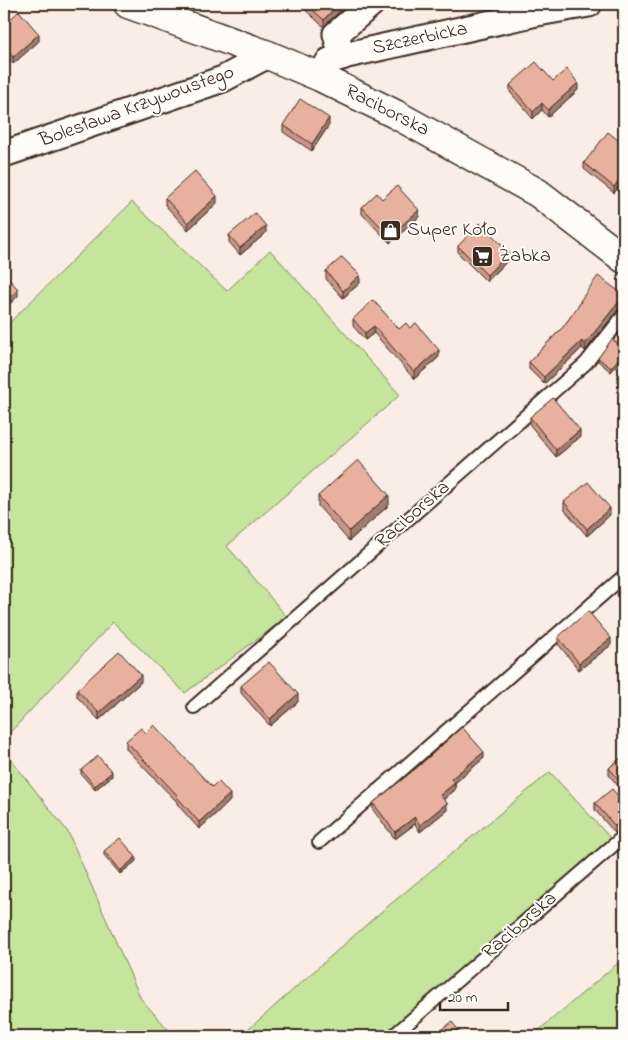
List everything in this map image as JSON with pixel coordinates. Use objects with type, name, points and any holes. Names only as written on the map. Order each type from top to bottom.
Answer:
[{"type":"main road","name":"Raciborska","points":[[128,4],[268,55],[320,77],[395,114],[538,193],[624,259]]},
{"type":"street","name":"Raciborska","points":[[342,57],[336,34],[371,4]]},
{"type":"street","name":"Szczerbicka","points":[[320,77],[329,61],[342,57],[532,14],[589,4]]},
{"type":"street","name":"Bolesława Krzywoustego","points":[[4,154],[223,79],[268,55]]},
{"type":"lane","name":"Raciborska","points":[[194,707],[586,363],[624,315]]},
{"type":"lane","points":[[319,842],[624,576]]},
{"type":"lane","name":"Raciborska","points":[[394,1036],[624,836]]},
{"type":"green space","points":[[132,202],[227,291],[270,250],[400,395],[227,546],[287,617],[185,693],[113,622],[4,739],[4,328]]},
{"type":"green space","points":[[4,751],[68,832],[141,999],[174,1036],[4,1036]]},
{"type":"green space","points":[[550,772],[615,843],[393,1036],[241,1036],[375,917]]},
{"type":"green space","points":[[624,958],[624,1036],[532,1036]]},
{"type":"building","points":[[306,4],[341,4],[324,20]]},
{"type":"building","points":[[19,11],[39,34],[13,57],[4,47],[4,25]]},
{"type":"building","points":[[536,62],[553,81],[567,69],[578,83],[548,110],[542,103],[533,112],[510,85]]},
{"type":"building","points":[[300,99],[329,118],[312,144],[283,125]]},
{"type":"building","points":[[608,132],[624,145],[624,173],[614,187],[584,163]]},
{"type":"building","points":[[195,171],[217,196],[188,223],[165,198]]},
{"type":"building","name":"Super Koło","points":[[397,186],[419,210],[390,236],[362,207],[377,193],[382,199]]},
{"type":"building","points":[[255,213],[266,226],[240,248],[229,235]]},
{"type":"building","name":"Żabka","points":[[480,223],[509,252],[487,275],[458,246]]},
{"type":"building","points":[[342,257],[360,275],[343,291],[326,271]]},
{"type":"building","points":[[4,274],[18,289],[4,303]]},
{"type":"building","points":[[598,276],[624,295],[623,300],[618,303],[585,344],[582,341],[544,377],[529,362],[563,327]]},
{"type":"building","points":[[373,300],[399,329],[406,323],[410,328],[416,323],[439,350],[414,372],[374,326],[365,333],[353,319]]},
{"type":"building","points":[[612,339],[624,349],[624,352],[611,368],[598,358]]},
{"type":"building","points":[[553,398],[580,430],[556,450],[530,417]]},
{"type":"building","points":[[358,460],[389,495],[349,531],[318,496]]},
{"type":"building","points":[[588,482],[610,508],[587,529],[564,502]]},
{"type":"building","points":[[588,611],[611,638],[579,663],[558,637]]},
{"type":"building","points":[[119,651],[141,675],[99,713],[77,690]]},
{"type":"building","points":[[269,662],[298,694],[270,719],[241,686]]},
{"type":"building","points":[[154,725],[212,787],[218,781],[230,794],[199,822],[178,796],[126,741],[141,728],[146,733]]},
{"type":"building","points":[[462,727],[484,752],[451,779],[455,783],[440,795],[447,803],[420,825],[415,817],[395,832],[373,803],[420,765]]},
{"type":"building","points":[[624,755],[624,786],[609,768]]},
{"type":"building","points":[[98,756],[112,772],[95,786],[81,770]]},
{"type":"building","points":[[612,789],[624,803],[624,819],[615,826],[595,803]]},
{"type":"building","points":[[120,838],[136,857],[120,871],[104,851]]},
{"type":"building","points":[[452,1022],[463,1036],[434,1036]]},
{"type":"place","name":"Super Koło","points":[[391,230]]},
{"type":"place","name":"Żabka","points":[[483,256]]}]
